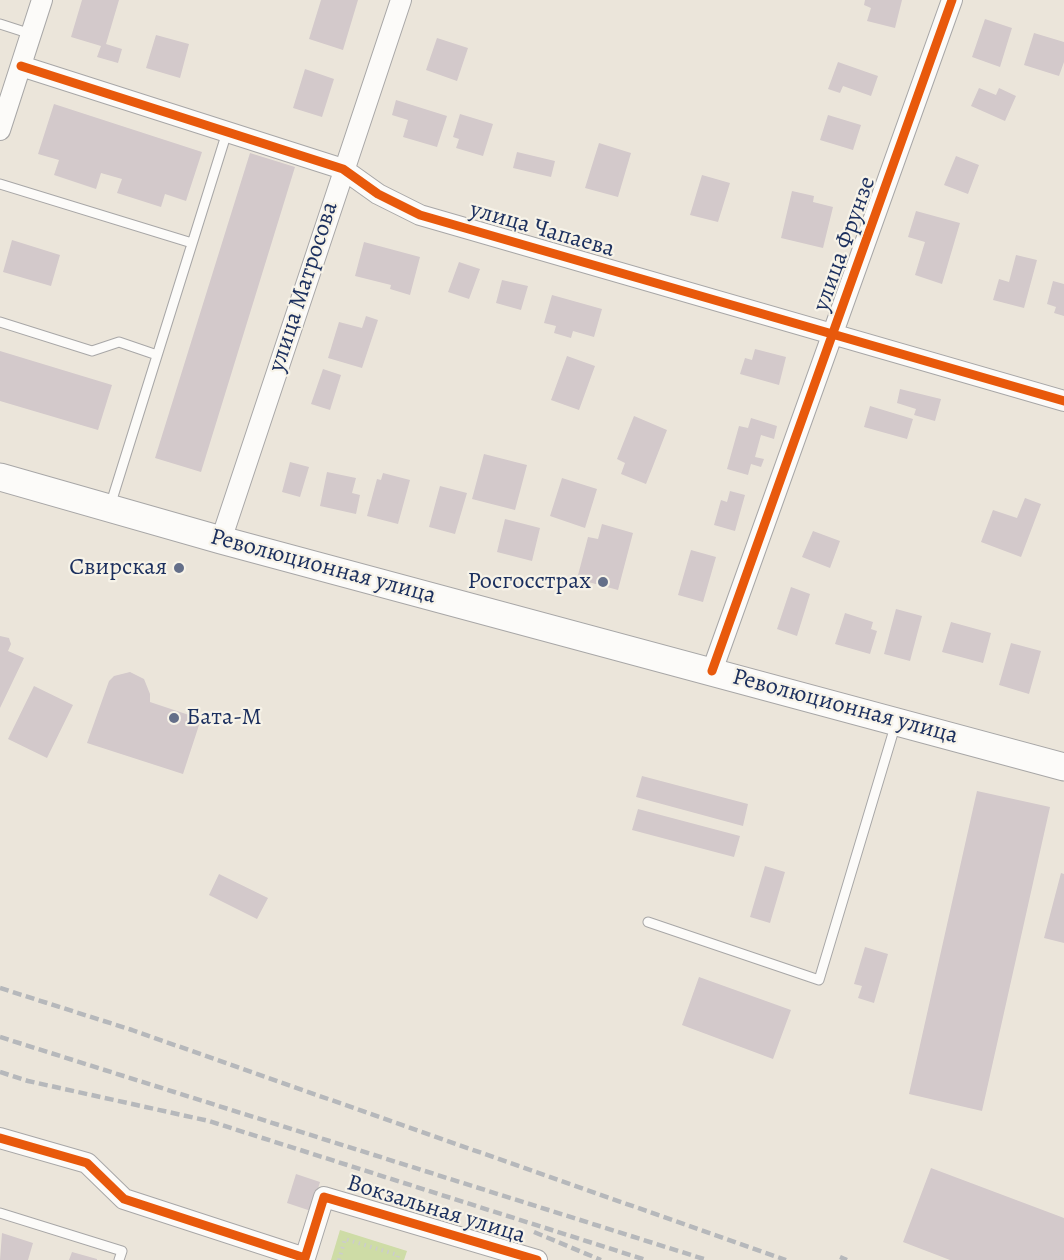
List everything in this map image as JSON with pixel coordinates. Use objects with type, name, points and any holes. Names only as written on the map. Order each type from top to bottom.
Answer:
[{"type":"main road","name":"Революционная улица","points":[[0,477],[221,540],[1064,767]]},
{"type":"street","points":[[0,130],[42,0]]},
{"type":"street","name":"улица Матросова","points":[[221,540],[401,0]]},
{"type":"street","name":"улица Фрунзе","points":[[712,671],[952,0]]},
{"type":"street","name":"улица Чапаева","points":[[21,66],[343,169],[378,194],[420,215],[1064,401]]},
{"type":"street","name":"Вокзальная улица","points":[[0,1138],[87,1163],[124,1199],[305,1258],[324,1197],[537,1260]]},
{"type":"lane","points":[[0,24],[31,34]]},
{"type":"lane","points":[[109,508],[227,132]]},
{"type":"lane","points":[[0,184],[192,243]]},
{"type":"lane","points":[[0,322],[92,351],[119,342],[157,355]]},
{"type":"lane","points":[[648,922],[819,980],[897,721]]},
{"type":"lane","points":[[0,1213],[122,1251],[119,1260]]},
{"type":"path","points":[[339,1260],[345,1239],[399,1255],[397,1260]]},
{"type":"green space","points":[[340,1230],[407,1251],[404,1260],[331,1260]]},
{"type":"building","points":[[82,0],[119,0],[106,44],[122,49],[118,63],[97,57],[101,46],[71,37]]},
{"type":"building","points":[[321,0],[358,0],[343,50],[309,39]]},
{"type":"building","points":[[865,0],[902,0],[895,28],[867,21],[871,8],[864,5]]},
{"type":"building","points":[[985,19],[1012,28],[1000,67],[972,57]]},
{"type":"building","points":[[1034,33],[1064,42],[1064,62],[1059,76],[1024,65]]},
{"type":"building","points":[[156,35],[189,44],[180,78],[146,68]]},
{"type":"building","points":[[437,38],[468,48],[457,81],[426,70]]},
{"type":"building","points":[[838,62],[878,76],[871,96],[843,86],[840,93],[828,89]]},
{"type":"building","points":[[305,69],[334,79],[322,117],[293,108]]},
{"type":"building","points":[[979,88],[996,95],[999,88],[1016,96],[1005,121],[971,106]]},
{"type":"building","points":[[396,100],[447,116],[437,147],[403,137],[408,120],[392,115]]},
{"type":"building","points":[[54,104],[202,152],[186,201],[165,194],[161,207],[117,193],[122,179],[101,173],[96,189],[54,175],[59,160],[38,154]]},
{"type":"building","points":[[460,114],[493,124],[483,156],[456,148],[459,139],[453,137]]},
{"type":"building","points":[[828,115],[861,125],[853,150],[820,140]]},
{"type":"building","points":[[599,143],[631,153],[618,197],[585,188]]},
{"type":"building","points":[[517,152],[555,161],[551,177],[513,168]]},
{"type":"building","points":[[250,153],[295,167],[201,472],[155,458]]},
{"type":"building","points":[[956,156],[979,165],[968,194],[944,185]]},
{"type":"building","points":[[702,175],[730,183],[718,222],[690,215]]},
{"type":"building","points":[[792,191],[814,196],[813,202],[833,207],[823,248],[781,238]]},
{"type":"building","points":[[916,211],[960,223],[942,284],[915,275],[925,242],[908,237]]},
{"type":"building","points":[[12,240],[60,255],[51,286],[3,272]]},
{"type":"building","points":[[364,242],[420,257],[410,295],[390,289],[391,285],[355,276]]},
{"type":"building","points":[[1016,255],[1037,260],[1024,308],[993,300],[999,279],[1009,282]]},
{"type":"building","points":[[459,262],[480,269],[469,299],[448,292]]},
{"type":"building","points":[[502,280],[528,286],[521,310],[496,303]]},
{"type":"building","points":[[1053,281],[1064,284],[1064,316],[1054,313],[1056,307],[1047,304]]},
{"type":"building","points":[[552,295],[602,309],[594,337],[573,331],[571,338],[554,333],[556,326],[544,323]]},
{"type":"building","points":[[366,316],[378,320],[362,368],[328,358],[339,322],[362,328]]},
{"type":"building","points":[[755,349],[786,357],[779,385],[740,374],[745,358],[752,360]]},
{"type":"building","points":[[0,351],[112,385],[98,430],[0,401]]},
{"type":"building","points":[[567,356],[595,366],[579,410],[551,400]]},
{"type":"building","points":[[323,369],[341,375],[330,410],[311,404]]},
{"type":"building","points":[[900,389],[941,399],[935,421],[914,415],[916,409],[897,403]]},
{"type":"building","points":[[870,406],[913,419],[907,439],[864,427]]},
{"type":"building","points":[[634,416],[667,430],[646,484],[621,474],[625,463],[617,459]]},
{"type":"building","points":[[751,418],[777,426],[774,439],[761,435],[755,457],[764,459],[761,467],[751,464],[748,475],[727,469],[739,426],[748,428]]},
{"type":"building","points":[[484,454],[527,465],[515,510],[472,499]]},
{"type":"building","points":[[290,462],[309,467],[300,497],[282,492]]},
{"type":"building","points":[[327,472],[356,478],[352,493],[360,495],[356,514],[320,506]]},
{"type":"building","points":[[383,473],[410,480],[398,524],[367,516],[377,479],[381,480]]},
{"type":"building","points":[[562,478],[597,489],[585,528],[550,516]]},
{"type":"building","points":[[440,486],[467,493],[455,534],[429,527]]},
{"type":"building","points":[[730,491],[745,495],[735,531],[714,525],[721,500],[727,502]]},
{"type":"building","points":[[1025,498],[1041,504],[1021,557],[981,542],[993,510],[1017,518]]},
{"type":"building","points":[[505,519],[540,528],[532,561],[497,552]]},
{"type":"building","points":[[602,524],[633,533],[618,590],[577,579],[588,537],[598,539]]},
{"type":"building","points":[[813,531],[840,541],[830,568],[802,557]]},
{"type":"building","points":[[691,550],[716,557],[703,602],[678,595]]},
{"type":"building","points":[[791,587],[810,594],[797,636],[777,629]]},
{"type":"building","points":[[896,609],[922,616],[910,661],[884,654]]},
{"type":"building","points":[[845,613],[873,622],[871,629],[877,631],[870,654],[835,644]]},
{"type":"building","points":[[951,622],[991,633],[983,663],[942,652]]},
{"type":"building","points":[[0,636],[9,638],[11,644],[8,651],[24,658],[0,708]]},
{"type":"building","points":[[1011,643],[1041,651],[1029,694],[999,685]]},
{"type":"building","points":[[130,672],[144,679],[150,694],[150,702],[201,719],[183,774],[87,743],[109,681],[114,676]]},
{"type":"building","points":[[34,686],[73,705],[47,758],[8,739]]},
{"type":"building","points":[[642,776],[748,804],[743,826],[636,797]]},
{"type":"building","points":[[977,791],[1050,807],[982,1111],[909,1094]]},
{"type":"building","points":[[638,809],[740,836],[734,857],[632,830]]},
{"type":"building","points":[[765,866],[785,872],[770,923],[750,917]]},
{"type":"building","points":[[1061,873],[1064,874],[1064,943],[1044,938]]},
{"type":"building","points":[[219,874],[268,898],[257,919],[209,895]]},
{"type":"building","points":[[865,947],[888,954],[874,1003],[858,998],[862,986],[854,984]]},
{"type":"building","points":[[699,977],[791,1010],[773,1059],[682,1025]]},
{"type":"building","points":[[931,1168],[1064,1218],[1064,1260],[950,1260],[903,1242]]},
{"type":"building","points":[[296,1174],[320,1182],[311,1211],[287,1203]]},
{"type":"building","points":[[2,1233],[33,1243],[28,1260],[0,1260]]},
{"type":"building","points":[[72,1252],[97,1259],[97,1260],[69,1260]]},
{"type":"railway","points":[[0,988],[132,1030],[786,1260]]},
{"type":"railway","points":[[0,1037],[707,1260]]},
{"type":"railway","points":[[0,1072],[28,1081],[209,1121],[646,1260]]},
{"type":"railway","points":[[534,1232],[601,1260]]},
{"type":"railway","points":[[840,1257],[847,1260]]},
{"type":"cycle path","points":[[712,671],[952,0]]},
{"type":"cycle path","points":[[21,66],[343,169],[378,194],[420,215],[1064,401]]},
{"type":"cycle path","points":[[0,1138],[87,1163],[124,1199],[305,1258],[324,1197],[537,1260]]},
{"type":"place","name":"Свирская","points":[[179,568]]},
{"type":"place","name":"Росгосстрах","points":[[603,582]]},
{"type":"place","name":"Бата-М","points":[[174,718]]}]
